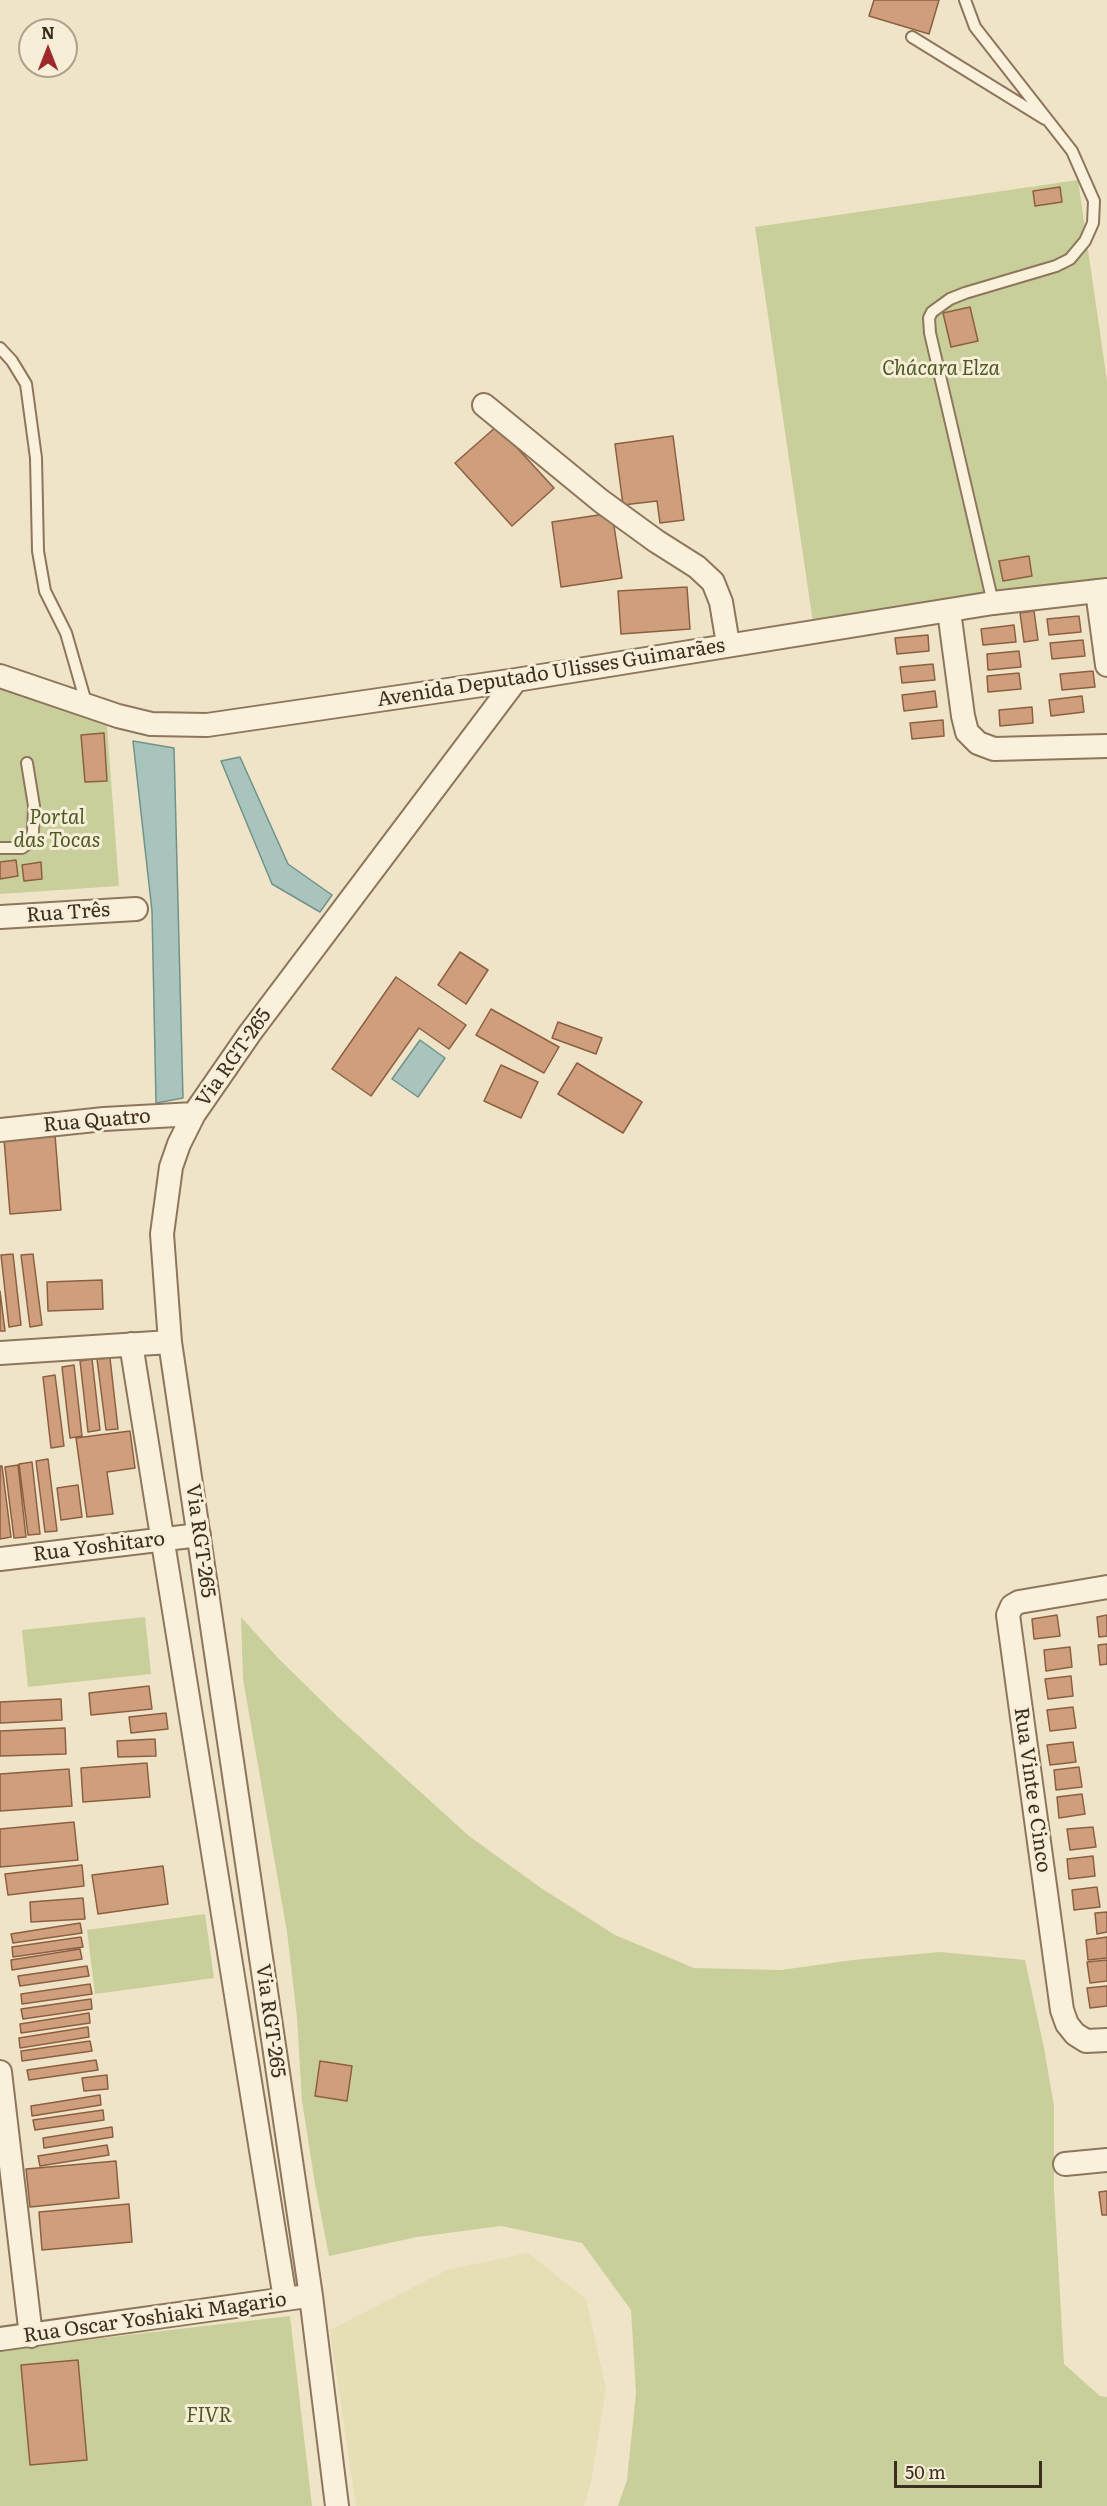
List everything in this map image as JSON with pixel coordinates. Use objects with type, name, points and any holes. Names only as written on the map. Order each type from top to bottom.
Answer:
[{"type":"street","points":[[484,405],[601,501],[656,541],[697,567],[713,582],[721,602],[728,644]]},
{"type":"street","name":"Avenida Deputado Ulisses Guimarães","points":[[0,676],[87,706],[152,724],[207,725],[516,680],[993,603],[1102,590]]},
{"type":"street","points":[[1102,590],[1107,665]]},
{"type":"street","points":[[949,611],[963,716],[967,732],[978,742],[994,749],[1107,746]]},
{"type":"street","name":"Via RGT-265","points":[[337,2506],[310,2296],[170,1342],[162,1234],[171,1167],[179,1144],[194,1114],[250,1033],[516,680]]},
{"type":"street","name":"Rua Três","points":[[0,917],[136,909]]},
{"type":"street","name":"Rua Quatro","points":[[0,1130],[104,1119],[194,1114]]},
{"type":"street","points":[[0,1353],[170,1342]]},
{"type":"street","points":[[131,1344],[285,2299]]},
{"type":"street","name":"Rua Yoshitaro","points":[[0,1559],[199,1535]]},
{"type":"street","name":"Rua Vinte e Cinco","points":[[1107,1587],[1019,1602],[1010,1608],[1008,1619],[1062,2010],[1066,2024],[1075,2034],[1092,2042],[1107,2040]]},
{"type":"street","points":[[0,2072],[31,2336]]},
{"type":"street","points":[[1065,2164],[1107,2160]]},
{"type":"street","name":"Rua Oscar Yoshiaki Magario","points":[[0,2339],[310,2296]]},
{"type":"lane","points":[[965,0],[975,27],[1053,124],[1076,159],[1094,201],[1093,223],[1085,241],[1070,259],[1056,267],[965,293],[944,303],[932,312],[929,318],[930,333],[993,603]]},
{"type":"lane","points":[[912,37],[1053,124]]},
{"type":"lane","points":[[0,348],[12,361],[26,384],[36,458],[38,551],[45,591],[66,633],[87,706]]},
{"type":"lane","points":[[0,848],[22,848],[30,842],[33,832],[34,806],[27,763]]},
{"type":"shaded area","points":[[528,2253],[586,2299],[606,2388],[591,2483],[584,2506],[356,2506],[330,2330],[447,2270]]},
{"type":"green space","name":"Chácara Elza","points":[[1078,180],[1107,381],[1107,580],[813,623],[755,227]]},
{"type":"green space","name":"Portal das Tocas","points":[[0,690],[107,726],[119,886],[0,894]]},
{"type":"green space","points":[[145,1617],[151,1674],[28,1687],[22,1630]]},
{"type":"green space","points":[[241,1617],[278,1658],[339,1718],[469,1836],[541,1888],[615,1935],[694,1968],[781,1970],[853,1960],[940,1952],[1025,1960],[1054,2106],[1054,2190],[1064,2364],[1100,2396],[1107,2397],[1107,2506],[618,2506],[627,2480],[636,2393],[631,2310],[582,2243],[501,2226],[417,2237],[329,2256],[302,2101],[297,2018],[287,1932],[243,1679]]},
{"type":"green space","points":[[205,1914],[214,1978],[95,1994],[87,1930]]},
{"type":"green space","name":"FIVR","points":[[290,2316],[312,2506],[0,2506],[0,2350]]},
{"type":"water","points":[[133,741],[174,748],[183,1098],[156,1103],[152,911]]},
{"type":"water","points":[[240,757],[288,864],[332,895],[320,912],[272,884],[221,761]]},
{"type":"water","points":[[420,1040],[445,1058],[418,1097],[392,1079]]},
{"type":"building","points":[[874,0],[939,0],[929,34],[869,16]]},
{"type":"building","points":[[1060,187],[1062,202],[1035,206],[1033,191]]},
{"type":"building","points":[[970,307],[978,341],[951,347],[943,313]]},
{"type":"building","points":[[497,426],[554,488],[512,526],[455,463]]},
{"type":"building","points":[[673,436],[684,520],[660,523],[657,501],[623,505],[615,444]]},
{"type":"building","points":[[612,513],[622,578],[561,587],[552,522]]},
{"type":"building","points":[[1029,556],[1032,576],[1003,581],[999,561]]},
{"type":"building","points":[[687,587],[690,629],[621,634],[618,591]]},
{"type":"building","points":[[1034,611],[1038,640],[1024,642],[1020,613]]},
{"type":"building","points":[[1079,616],[1081,632],[1049,635],[1047,619]]},
{"type":"building","points":[[1014,625],[1016,642],[983,645],[981,629]]},
{"type":"building","points":[[928,635],[929,651],[897,654],[895,638]]},
{"type":"building","points":[[1083,640],[1085,656],[1052,659],[1050,643]]},
{"type":"building","points":[[1019,651],[1021,667],[988,670],[987,654]]},
{"type":"building","points":[[933,664],[935,680],[902,683],[900,667]]},
{"type":"building","points":[[1093,671],[1095,687],[1062,690],[1060,674]]},
{"type":"building","points":[[1019,673],[1021,689],[988,692],[987,676]]},
{"type":"building","points":[[935,691],[937,707],[904,711],[902,695]]},
{"type":"building","points":[[1082,696],[1084,712],[1051,716],[1049,700]]},
{"type":"building","points":[[1032,707],[1033,723],[1000,726],[999,710]]},
{"type":"building","points":[[943,720],[944,736],[912,739],[910,723]]},
{"type":"building","points":[[104,733],[107,781],[85,782],[81,735]]},
{"type":"building","points":[[16,860],[18,876],[0,879],[0,862]]},
{"type":"building","points":[[41,862],[42,879],[24,881],[22,865]]},
{"type":"building","points":[[460,952],[488,970],[466,1004],[438,985]]},
{"type":"building","points":[[396,977],[466,1025],[449,1049],[419,1028],[371,1096],[332,1069]]},
{"type":"building","points":[[491,1009],[559,1047],[544,1073],[476,1035]]},
{"type":"building","points":[[558,1022],[602,1038],[596,1054],[552,1038]]},
{"type":"building","points":[[577,1063],[642,1102],[623,1133],[558,1094]]},
{"type":"building","points":[[501,1065],[538,1082],[521,1118],[484,1101]]},
{"type":"building","points":[[55,1135],[61,1210],[10,1214],[4,1139]]},
{"type":"building","points":[[13,1254],[21,1325],[9,1327],[1,1255]]},
{"type":"building","points":[[33,1254],[42,1325],[30,1327],[21,1255]]},
{"type":"building","points":[[102,1280],[103,1309],[48,1311],[47,1282]]},
{"type":"building","points":[[0,1291],[5,1331],[0,1331]]},
{"type":"building","points":[[110,1358],[118,1429],[106,1430],[97,1359]]},
{"type":"building","points":[[92,1359],[100,1430],[88,1432],[80,1361]]},
{"type":"building","points":[[74,1365],[82,1436],[70,1438],[62,1367]]},
{"type":"building","points":[[55,1375],[64,1446],[51,1448],[43,1377]]},
{"type":"building","points":[[130,1431],[135,1468],[107,1472],[113,1514],[87,1517],[76,1438]]},
{"type":"building","points":[[48,1459],[57,1531],[45,1532],[36,1461]]},
{"type":"building","points":[[32,1462],[40,1534],[28,1535],[19,1464]]},
{"type":"building","points":[[18,1465],[26,1537],[14,1538],[5,1467]]},
{"type":"building","points":[[0,1466],[2,1466],[11,1537],[0,1539]]},
{"type":"building","points":[[78,1485],[82,1517],[61,1520],[57,1488]]},
{"type":"building","points":[[1057,1615],[1060,1636],[1034,1639],[1032,1619]]},
{"type":"building","points":[[1107,1615],[1107,1636],[1099,1637],[1097,1617]]},
{"type":"building","points":[[1107,1644],[1107,1664],[1100,1665],[1098,1645]]},
{"type":"building","points":[[1070,1647],[1072,1667],[1046,1671],[1044,1650]]},
{"type":"building","points":[[1071,1676],[1073,1696],[1048,1699],[1045,1679]]},
{"type":"building","points":[[149,1686],[152,1709],[91,1715],[89,1693]]},
{"type":"building","points":[[61,1699],[62,1720],[0,1723],[0,1702]]},
{"type":"building","points":[[1073,1707],[1076,1728],[1050,1731],[1047,1710]]},
{"type":"building","points":[[166,1713],[168,1729],[131,1733],[129,1717]]},
{"type":"building","points":[[65,1728],[66,1754],[0,1756],[0,1731]]},
{"type":"building","points":[[155,1739],[156,1756],[118,1757],[117,1741]]},
{"type":"building","points":[[1073,1742],[1076,1762],[1050,1765],[1047,1745]]},
{"type":"building","points":[[147,1763],[150,1797],[83,1802],[81,1768]]},
{"type":"building","points":[[1079,1767],[1082,1787],[1056,1790],[1054,1770]]},
{"type":"building","points":[[69,1769],[72,1806],[0,1811],[0,1774]]},
{"type":"building","points":[[1082,1794],[1085,1814],[1059,1818],[1057,1797]]},
{"type":"building","points":[[74,1822],[78,1860],[0,1867],[0,1829]]},
{"type":"building","points":[[1093,1827],[1096,1847],[1070,1850],[1067,1829]]},
{"type":"building","points":[[1093,1856],[1095,1876],[1069,1879],[1067,1859]]},
{"type":"building","points":[[82,1865],[84,1886],[8,1895],[5,1874]]},
{"type":"building","points":[[163,1866],[168,1904],[98,1914],[92,1875]]},
{"type":"building","points":[[1097,1887],[1100,1907],[1074,1910],[1072,1890]]},
{"type":"building","points":[[83,1898],[85,1919],[31,1922],[30,1902]]},
{"type":"building","points":[[1107,1912],[1107,1932],[1097,1934],[1095,1913]]},
{"type":"building","points":[[80,1923],[82,1933],[13,1943],[11,1934]]},
{"type":"building","points":[[81,1937],[83,1947],[13,1957],[12,1947]]},
{"type":"building","points":[[1107,1937],[1107,1958],[1088,1960],[1086,1940]]},
{"type":"building","points":[[80,1949],[82,1959],[12,1970],[11,1960]]},
{"type":"building","points":[[1107,1960],[1107,1981],[1090,1983],[1087,1962]]},
{"type":"building","points":[[87,1966],[89,1976],[20,1986],[18,1976]]},
{"type":"building","points":[[90,1984],[92,1994],[22,2004],[21,1994]]},
{"type":"building","points":[[1107,1986],[1107,2006],[1090,2008],[1087,1988]]},
{"type":"building","points":[[91,1999],[92,2009],[23,2019],[21,2009]]},
{"type":"building","points":[[89,2013],[90,2023],[21,2033],[20,2024]]},
{"type":"building","points":[[88,2027],[89,2037],[20,2048],[19,2038]]},
{"type":"building","points":[[90,2041],[92,2051],[22,2061],[21,2051]]},
{"type":"building","points":[[96,2060],[98,2070],[29,2080],[27,2070]]},
{"type":"building","points":[[320,2061],[352,2066],[347,2101],[315,2096]]},
{"type":"building","points":[[107,2075],[108,2089],[84,2091],[82,2078]]},
{"type":"building","points":[[100,2095],[101,2105],[32,2116],[31,2106]]},
{"type":"building","points":[[103,2110],[104,2120],[35,2130],[33,2120]]},
{"type":"building","points":[[112,2127],[113,2137],[44,2148],[43,2138]]},
{"type":"building","points":[[107,2145],[109,2155],[40,2166],[38,2156]]},
{"type":"building","points":[[116,2161],[119,2198],[30,2207],[26,2169]]},
{"type":"building","points":[[1107,2191],[1107,2215],[1102,2215],[1099,2192]]},
{"type":"building","points":[[129,2204],[132,2242],[42,2250],[39,2212]]},
{"type":"building","points":[[78,2360],[87,2460],[30,2465],[21,2365]]}]
